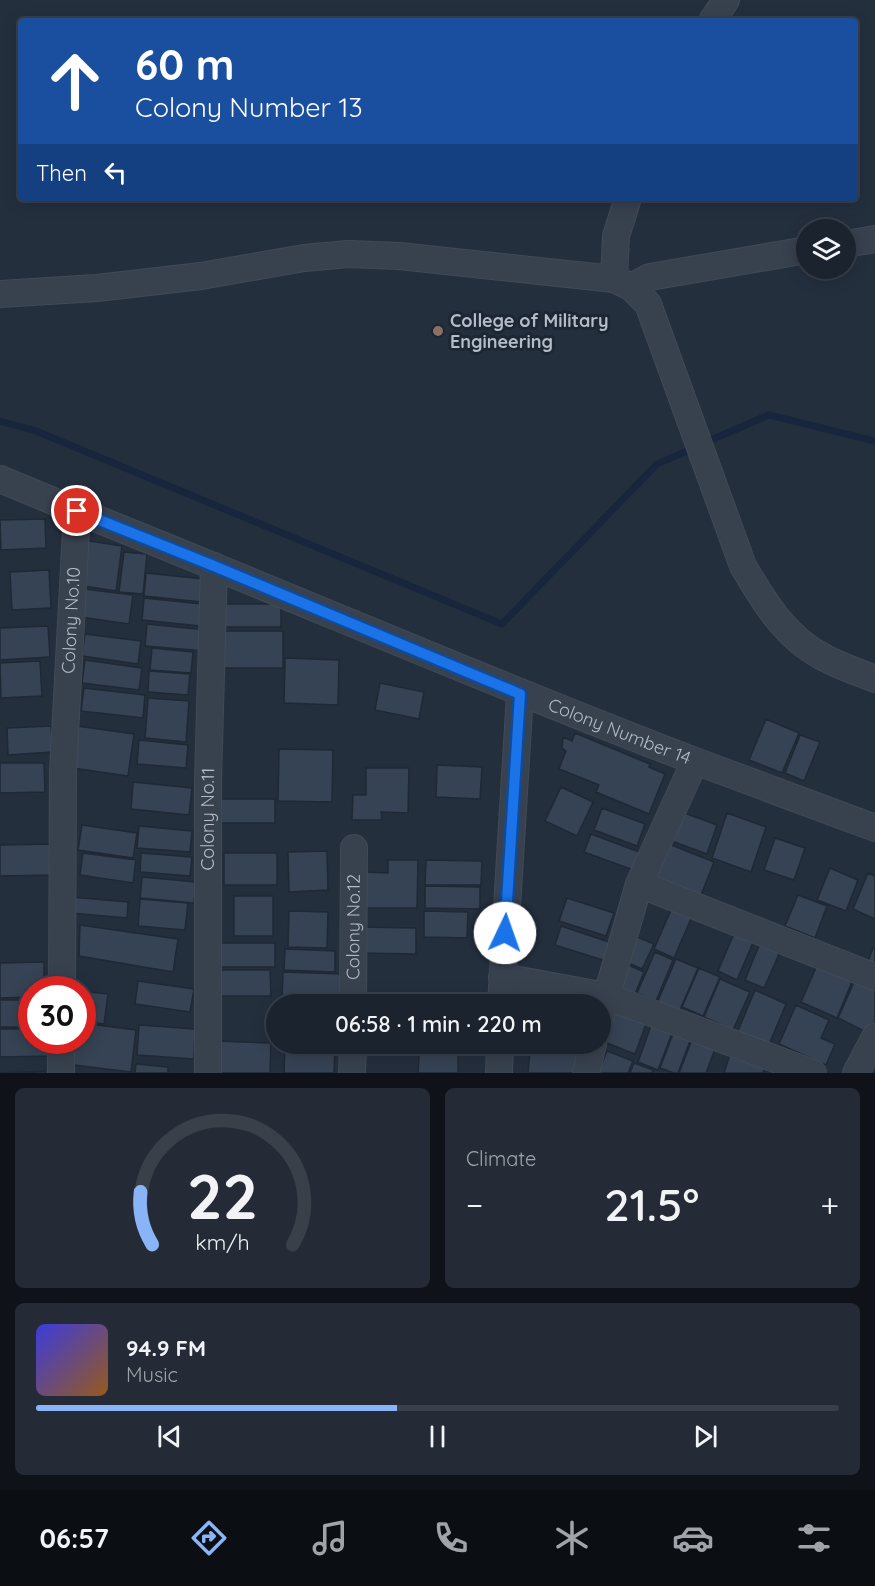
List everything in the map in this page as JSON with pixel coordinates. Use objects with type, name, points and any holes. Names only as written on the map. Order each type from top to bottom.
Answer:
[{"type":"street","points":[[714,18],[726,0]]},
{"type":"street","points":[[627,201],[616,236],[623,283],[648,304],[743,566],[766,605],[797,639],[823,657],[875,679]]},
{"type":"street","points":[[856,242],[875,239]]},
{"type":"street","points":[[0,294],[97,288],[201,276],[304,258],[348,254],[399,256],[623,283],[796,252]]},
{"type":"street","points":[[0,479],[520,694],[501,994]]},
{"type":"street","name":"Colony No.10","points":[[62,976],[63,771],[77,511]]},
{"type":"street","name":"Colony No.11","points":[[207,1073],[208,781],[214,566]]},
{"type":"street","name":"Colony Number 14","points":[[520,694],[695,761],[639,884],[607,994]]},
{"type":"street","points":[[695,761],[875,828]]},
{"type":"street","name":"Colony No.12","points":[[353,994],[354,848]]},
{"type":"street","points":[[639,884],[875,977]]},
{"type":"street","points":[[502,977],[557,994]]},
{"type":"street","points":[[611,1010],[813,1073]]},
{"type":"street","points":[[856,1073],[875,1037]]},
{"type":"street","points":[[61,1054],[61,1073]]},
{"type":"street","points":[[352,1054],[352,1073]]},
{"type":"street","points":[[499,1073],[500,1054]]},
{"type":"street","points":[[586,1073],[591,1054]]},
{"type":"building","points":[[45,519],[46,548],[1,550],[0,520]]},
{"type":"building","points":[[83,540],[122,546],[116,591],[77,585]]},
{"type":"building","points":[[124,552],[147,554],[143,594],[119,592]]},
{"type":"building","points":[[49,570],[51,608],[12,610],[10,572]]},
{"type":"building","points":[[146,573],[204,579],[202,602],[144,596]]},
{"type":"building","points":[[84,589],[133,595],[129,624],[80,617]]},
{"type":"building","points":[[144,598],[202,604],[200,626],[142,620]]},
{"type":"building","points":[[220,604],[281,604],[281,627],[220,627]]},
{"type":"building","points":[[147,624],[207,630],[205,651],[145,646]]},
{"type":"building","points":[[48,626],[50,657],[0,660],[0,628]]},
{"type":"building","points":[[224,631],[283,631],[283,668],[224,668]]},
{"type":"building","points":[[85,634],[141,641],[138,664],[82,656]]},
{"type":"building","points":[[152,648],[193,652],[191,673],[150,670]]},
{"type":"building","points":[[285,658],[339,660],[338,705],[284,703]]},
{"type":"building","points":[[85,660],[142,668],[139,690],[82,683]]},
{"type":"building","points":[[40,661],[42,696],[1,698],[0,663]]},
{"type":"building","points":[[149,671],[190,674],[188,695],[148,692]]},
{"type":"building","points":[[380,683],[424,692],[419,719],[375,710]]},
{"type":"building","points":[[84,688],[145,695],[143,718],[81,711]]},
{"type":"building","points":[[148,698],[189,701],[186,742],[145,738]]},
{"type":"building","points":[[766,719],[799,733],[782,773],[749,760]]},
{"type":"building","points":[[51,726],[53,752],[8,755],[7,728]]},
{"type":"building","points":[[77,726],[134,734],[128,776],[72,768]]},
{"type":"building","points":[[575,733],[650,764],[649,767],[665,774],[649,814],[596,792],[599,785],[559,769],[566,751],[562,748],[563,737],[572,741]]},
{"type":"building","points":[[800,735],[820,742],[804,781],[785,773]]},
{"type":"building","points":[[139,740],[188,745],[186,768],[137,764]]},
{"type":"building","points":[[279,749],[333,750],[332,802],[278,801]]},
{"type":"building","points":[[0,763],[44,763],[45,792],[0,793]]},
{"type":"building","points":[[437,765],[482,767],[480,799],[436,797]]},
{"type":"building","points":[[366,768],[409,768],[408,813],[381,812],[382,820],[352,820],[353,795],[366,795]]},
{"type":"building","points":[[133,782],[192,788],[189,815],[131,809]]},
{"type":"building","points":[[561,787],[593,802],[577,836],[545,821]]},
{"type":"building","points":[[219,799],[275,799],[275,823],[219,823]]},
{"type":"building","points":[[602,808],[645,824],[637,846],[594,830]]},
{"type":"building","points":[[679,811],[717,825],[707,854],[669,840]]},
{"type":"building","points":[[727,813],[766,827],[751,872],[712,858]]},
{"type":"building","points":[[82,825],[137,833],[133,858],[78,850]]},
{"type":"building","points":[[139,826],[192,831],[190,852],[137,848]]},
{"type":"building","points":[[591,834],[642,853],[636,871],[584,852]]},
{"type":"building","points":[[775,838],[805,848],[794,880],[764,870]]},
{"type":"building","points":[[53,844],[53,875],[0,876],[0,845]]},
{"type":"building","points":[[669,844],[714,862],[698,903],[653,885]]},
{"type":"building","points":[[327,851],[328,890],[289,892],[288,852]]},
{"type":"building","points":[[83,853],[136,860],[133,883],[80,875]]},
{"type":"building","points":[[141,853],[192,857],[190,876],[140,872]]},
{"type":"building","points":[[224,853],[277,853],[277,885],[224,885]]},
{"type":"building","points":[[388,860],[418,860],[417,908],[362,908],[363,872],[388,873]]},
{"type":"building","points":[[426,860],[482,861],[481,885],[425,885]]},
{"type":"building","points":[[830,868],[858,880],[846,911],[817,900]]},
{"type":"building","points":[[868,873],[875,876],[875,919],[853,909]]},
{"type":"building","points":[[142,877],[196,882],[194,903],[140,898]]},
{"type":"building","points":[[425,886],[480,887],[480,909],[425,908]]},
{"type":"building","points":[[798,895],[827,906],[815,938],[785,926]]},
{"type":"building","points":[[234,896],[273,896],[273,936],[234,936]]},
{"type":"building","points":[[71,897],[128,902],[127,918],[70,913]]},
{"type":"building","points":[[567,898],[614,913],[606,936],[559,921]]},
{"type":"building","points":[[140,899],[188,903],[185,930],[138,926]]},
{"type":"building","points":[[674,903],[694,912],[674,958],[654,949]]},
{"type":"building","points":[[289,911],[328,912],[327,948],[288,947]]},
{"type":"building","points":[[424,911],[468,912],[467,938],[424,937]]},
{"type":"building","points":[[80,925],[178,939],[173,972],[79,956]]},
{"type":"building","points":[[561,926],[615,944],[609,962],[555,945]]},
{"type":"building","points":[[358,927],[416,928],[416,954],[358,953]]},
{"type":"building","points":[[735,931],[754,940],[737,980],[718,971]]},
{"type":"building","points":[[635,936],[654,944],[642,969],[624,961]]},
{"type":"building","points":[[217,943],[275,943],[275,967],[217,967]]},
{"type":"building","points":[[760,943],[780,952],[764,988],[745,980]]},
{"type":"building","points":[[873,948],[875,949],[875,973],[865,969]]},
{"type":"building","points":[[285,949],[335,951],[335,972],[284,970]]},
{"type":"building","points":[[655,952],[673,960],[656,1001],[637,993]]},
{"type":"building","points":[[676,959],[698,968],[679,1012],[657,1003]]},
{"type":"building","points":[[44,962],[44,976],[18,976],[18,997],[0,998],[0,963]]},
{"type":"building","points":[[624,963],[644,972],[635,994],[614,985]]},
{"type":"building","points":[[818,963],[853,979],[837,1018],[801,1002]]},
{"type":"building","points":[[699,968],[720,977],[703,1016],[682,1007]]},
{"type":"building","points":[[221,970],[270,970],[271,994],[266,994],[266,996],[221,996]]},
{"type":"building","points":[[283,972],[343,974],[343,994],[282,994]]},
{"type":"building","points":[[720,979],[750,992],[733,1030],[704,1017]]},
{"type":"building","points":[[855,980],[875,989],[875,1028],[872,1035],[838,1018]]},
{"type":"building","points":[[138,981],[194,989],[190,1012],[135,1004]]},
{"type":"building","points":[[755,990],[786,1004],[768,1047],[737,1033]]},
{"type":"building","points":[[96,993],[108,994],[104,1024],[96,1023]]},
{"type":"building","points":[[0,1000],[18,1000],[18,1027],[0,1027]]},
{"type":"building","points":[[618,1005],[649,1016],[635,1054],[611,1045],[611,1024]]},
{"type":"building","points":[[796,1005],[829,1020],[821,1038],[835,1044],[826,1065],[779,1044]]},
{"type":"building","points":[[653,1020],[674,1028],[658,1070],[638,1062]]},
{"type":"building","points":[[96,1025],[136,1030],[131,1072],[66,1064],[67,1054],[96,1054]]},
{"type":"building","points":[[139,1025],[195,1029],[194,1059],[137,1055]]},
{"type":"building","points":[[676,1026],[693,1033],[678,1073],[674,1073],[660,1068]]},
{"type":"building","points":[[0,1029],[18,1029],[18,1054],[52,1054],[52,1056],[0,1057]]},
{"type":"building","points":[[695,1032],[718,1041],[706,1073],[679,1073]]},
{"type":"building","points":[[216,1041],[266,1043],[266,1054],[271,1054],[270,1073],[215,1073]]},
{"type":"building","points":[[731,1051],[766,1063],[763,1073],[724,1073]]},
{"type":"building","points":[[611,1053],[633,1061],[628,1073],[598,1073],[606,1054]]},
{"type":"building","points":[[285,1054],[335,1054],[334,1073],[284,1073]]},
{"type":"building","points":[[419,1054],[458,1055],[458,1073],[418,1073]]},
{"type":"building","points":[[530,1054],[581,1054],[580,1073],[528,1073]]},
{"type":"building","points":[[634,1063],[653,1070],[652,1073],[630,1073]]},
{"type":"building","points":[[136,1064],[168,1067],[168,1073],[135,1073]]},
{"type":"building","points":[[45,1071],[45,1073],[0,1073]]},
{"type":"waterway","points":[[704,443],[769,415],[875,441]]},
{"type":"waterway","points":[[0,421],[36,431],[502,624],[657,464],[694,448]]},
{"type":"place","name":"College of Military Engineering","points":[[438,331]]},
{"type":"route","points":[[77,511],[520,694],[505,933]]}]
